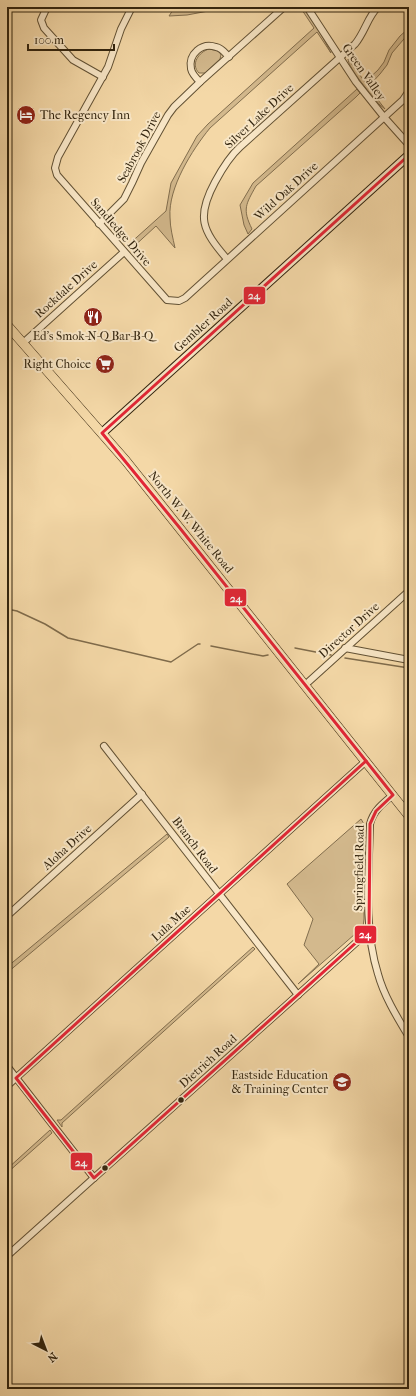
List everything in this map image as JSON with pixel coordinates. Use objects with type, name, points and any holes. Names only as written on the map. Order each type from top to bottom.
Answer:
[{"type":"main road","name":"Gembler Road","points":[[102,433],[409,155]]},
{"type":"main road","name":"North W. W. White Road","points":[[7,325],[102,433],[159,502],[409,816]]},
{"type":"street","points":[[47,7],[41,20],[44,28],[73,60],[102,77],[108,67],[121,29],[132,7]]},
{"type":"street","name":"Seabrook Drive","points":[[99,224],[124,199],[141,162],[168,115],[178,103],[284,7]]},
{"type":"street","name":"Green Valley","points":[[308,7],[356,82],[409,145]]},
{"type":"street","name":"Silver Lake Drive","points":[[227,259],[211,240],[206,229],[204,217],[204,210],[208,195],[223,168],[236,151],[360,38],[372,14],[378,7]]},
{"type":"street","points":[[200,82],[192,73],[190,65],[191,59],[197,50],[204,46],[216,46],[228,57]]},
{"type":"street","name":"Sandledge Drive","points":[[102,77],[58,157],[55,164],[55,171],[99,224],[167,300],[174,301]]},
{"type":"street","name":"Wild Oak Drive","points":[[174,301],[179,301],[184,298],[403,100],[409,91]]},
{"type":"street","name":"Rockdale Drive","points":[[23,343],[124,252]]},
{"type":"street","name":"Director Drive","points":[[305,685],[409,591]]},
{"type":"street","points":[[345,648],[409,660]]},
{"type":"street","name":"Branch Road","points":[[104,746],[298,995]]},
{"type":"street","name":"Lula Mae","points":[[7,1086],[366,761]]},
{"type":"street","name":"Aloha Drive","points":[[7,916],[142,794]]},
{"type":"street","name":"Springfield Road","points":[[393,795],[376,810],[370,824],[369,931],[377,974],[387,999],[409,1037]]},
{"type":"street","name":"Dietrich Road","points":[[7,1256],[369,931]]},
{"type":"street","points":[[7,1066],[94,1178]]},
{"type":"shaded area","points":[[175,7],[230,7],[187,15],[169,16]]},
{"type":"shaded area","points":[[300,7],[304,7],[317,26],[331,53],[317,32],[210,128],[182,170],[173,194],[170,206],[170,221],[175,248],[156,226],[130,250],[127,246],[166,211],[171,183],[197,136],[208,124],[314,28]]},
{"type":"shaded area","points":[[409,28],[409,33],[392,53],[387,65],[368,87],[385,109],[361,82],[352,69],[348,59],[365,82],[378,70],[384,62],[389,50],[400,36]]},
{"type":"shaded area","points":[[209,49],[219,51],[221,55],[220,59],[205,73],[199,73],[195,66],[197,59],[202,53]]},
{"type":"shaded area","points":[[357,89],[360,93],[356,97],[256,186],[246,207],[247,216],[252,229],[248,234],[244,225],[240,205],[253,183]]},
{"type":"shaded area","points":[[361,819],[364,824],[363,927],[298,984],[319,964],[304,945],[313,919],[287,884]]},
{"type":"shaded area","points":[[167,834],[169,837],[8,972],[7,967]]},
{"type":"shaded area","points":[[253,947],[255,949],[62,1123],[62,1127],[57,1120],[61,1120]]},
{"type":"shaded area","points":[[50,1130],[52,1133],[7,1173],[7,1169]]},
{"type":"waterway","points":[[7,609],[17,611],[45,624],[68,638],[171,662],[200,644]]},
{"type":"waterway","points":[[211,646],[263,656],[268,655]]},
{"type":"waterway","points":[[295,648],[331,655]]},
{"type":"waterway","points":[[345,658],[409,668]]},
{"type":"transit line","name":"24","points":[[366,761],[102,433],[409,155]]},
{"type":"transit line","name":"24","points":[[366,761],[393,795],[376,811],[370,824],[369,931],[94,1178],[16,1078],[366,761]]},
{"type":"place","name":"The Regency Inn","points":[[26,115]]},
{"type":"place","name":"Ed's Smok-N-Q Bar-B-Q","points":[[93,317]]},
{"type":"place","name":"Right Choice","points":[[105,364]]},
{"type":"place","name":"Eastside Education & Training Center","points":[[342,1082]]}]
